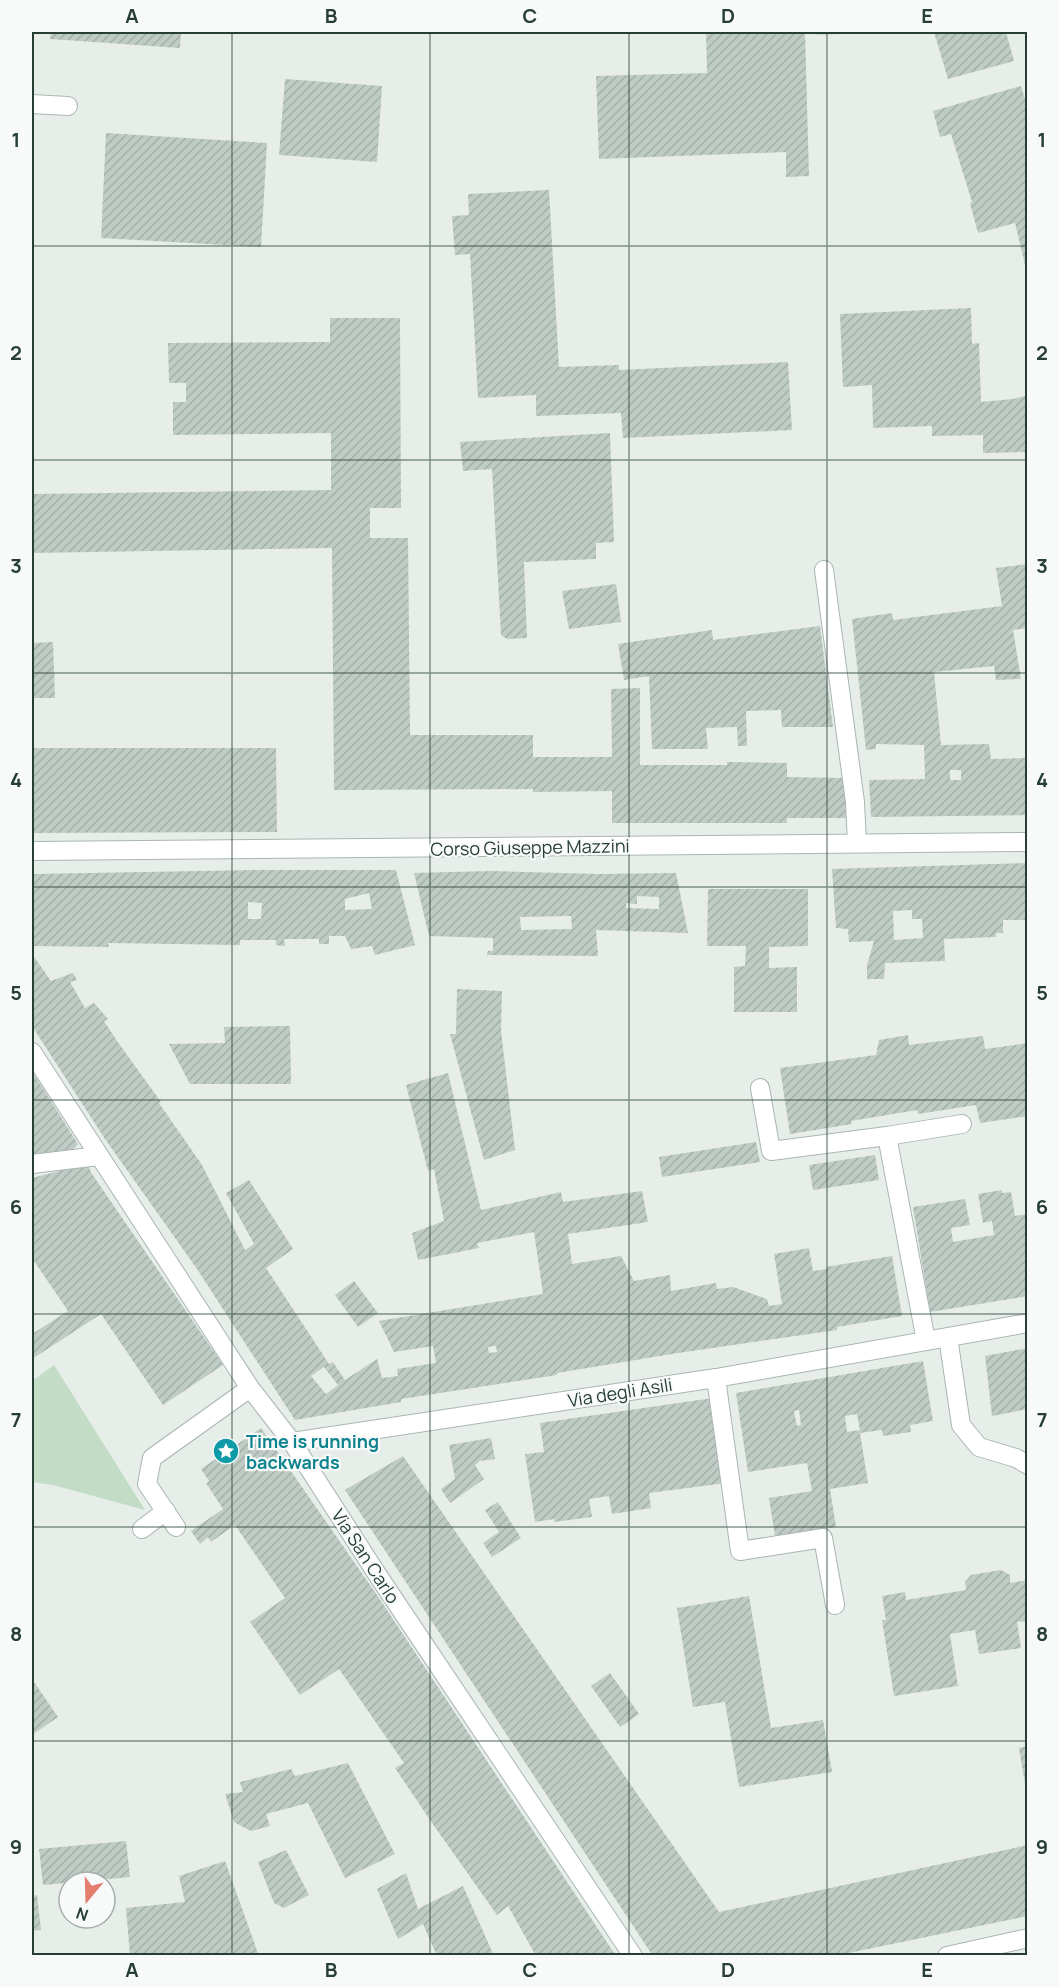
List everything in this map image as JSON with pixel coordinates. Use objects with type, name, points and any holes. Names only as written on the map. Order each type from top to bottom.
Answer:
[{"type":"street","points":[[32,104],[68,106]]},
{"type":"street","points":[[824,570],[855,802],[857,843]]},
{"type":"street","name":"Corso Giuseppe Mazzini","points":[[32,851],[1028,842]]},
{"type":"street","name":"Via San Carlo","points":[[32,1052],[250,1388],[292,1442],[375,1571],[633,1956]]},
{"type":"street","points":[[760,1088],[771,1150],[962,1124]]},
{"type":"street","points":[[887,1136],[926,1341]]},
{"type":"street","points":[[32,1164],[99,1156]]},
{"type":"street","name":"Via degli Asili","points":[[292,1442],[716,1378],[1028,1323]]},
{"type":"street","points":[[948,1337],[961,1425],[979,1448],[1016,1458],[1028,1465]]},
{"type":"street","points":[[716,1378],[740,1551],[823,1538],[836,1605]]},
{"type":"street","points":[[176,1527],[147,1484],[152,1458],[250,1388]]},
{"type":"street","points":[[142,1529],[166,1511]]},
{"type":"street","points":[[947,1956],[1028,1938]]},
{"type":"green space","points":[[815,32],[899,32],[815,35]]},
{"type":"green space","points":[[54,1365],[145,1510],[53,1485],[32,1482],[32,1381]]},
{"type":"building","points":[[51,32],[181,32],[180,48],[50,39]]},
{"type":"building","points":[[706,32],[805,32],[809,176],[786,177],[786,152],[599,159],[596,76],[707,73]]},
{"type":"building","points":[[934,32],[1006,32],[1014,61],[948,79]]},
{"type":"building","points":[[285,79],[382,86],[377,162],[279,155]]},
{"type":"building","points":[[1021,86],[1028,109],[1027,273],[1015,223],[978,233],[970,203],[972,202],[951,134],[940,137],[933,111]]},
{"type":"building","points":[[106,133],[267,143],[261,247],[101,238]]},
{"type":"building","points":[[549,190],[559,367],[619,365],[619,370],[788,362],[792,430],[623,438],[621,413],[536,416],[536,395],[478,398],[470,254],[455,255],[452,216],[469,215],[468,194]]},
{"type":"building","points":[[971,308],[972,344],[979,343],[981,402],[1028,395],[1028,452],[983,453],[983,435],[932,436],[932,426],[873,428],[872,385],[843,387],[840,314]]},
{"type":"building","points":[[330,318],[400,318],[401,508],[370,508],[370,538],[408,538],[410,735],[533,735],[533,757],[612,757],[611,689],[640,688],[640,765],[727,765],[727,762],[787,763],[787,777],[844,778],[846,818],[787,818],[787,823],[612,823],[612,791],[334,790],[332,548],[32,553],[32,494],[331,490],[331,433],[173,435],[173,402],[186,402],[186,383],[169,383],[168,343],[330,342]]},
{"type":"building","points":[[610,433],[614,542],[596,543],[596,559],[524,562],[527,638],[507,639],[501,635],[492,469],[463,471],[460,442]]},
{"type":"building","points":[[1028,564],[1028,628],[1013,630],[1021,679],[996,680],[994,666],[934,672],[941,745],[989,744],[991,759],[1028,758],[1028,815],[871,817],[869,780],[925,779],[924,745],[876,744],[876,749],[866,750],[852,619],[892,613],[893,620],[1002,606],[996,568]],"holes":[[[950,770],[961,770],[961,780],[950,780]]]},
{"type":"building","points":[[616,584],[621,622],[569,629],[562,591]]},
{"type":"building","points":[[820,626],[833,727],[782,727],[781,710],[746,711],[747,746],[738,746],[737,727],[706,728],[708,749],[652,749],[649,676],[624,680],[618,644],[712,630],[713,640]]},
{"type":"building","points":[[53,642],[55,698],[32,698],[32,643]]},
{"type":"building","points":[[32,748],[276,748],[277,832],[32,833]]},
{"type":"building","points":[[1028,863],[1028,920],[1003,920],[1003,933],[996,933],[996,937],[944,939],[945,961],[885,963],[884,979],[867,979],[867,965],[874,941],[849,942],[848,929],[836,928],[832,869]],"holes":[[[912,910],[912,919],[922,919],[923,938],[894,940],[893,911]]]},
{"type":"building","points":[[396,870],[415,945],[375,955],[372,946],[351,949],[345,936],[329,936],[329,944],[319,944],[319,939],[284,939],[285,946],[276,945],[276,940],[240,940],[240,945],[108,943],[109,947],[32,946],[32,874]],"holes":[[[369,893],[372,909],[345,910],[345,899]],[[248,902],[262,903],[261,919],[248,919]]]},
{"type":"building","points":[[491,871],[597,874],[676,873],[688,933],[596,930],[598,956],[487,955],[488,951],[493,951],[493,938],[429,936],[414,873]],"holes":[[[637,896],[659,897],[659,909],[626,908],[626,903],[637,904]],[[571,916],[572,929],[521,930],[520,917]]]},
{"type":"building","points":[[708,889],[808,889],[808,946],[769,947],[769,968],[797,967],[797,1012],[734,1012],[734,967],[745,966],[746,946],[707,946]]},
{"type":"building","points":[[32,954],[51,981],[73,973],[77,980],[70,982],[85,1008],[94,1003],[108,1019],[104,1021],[202,1165],[245,1250],[254,1244],[226,1193],[249,1180],[293,1249],[266,1268],[329,1364],[333,1362],[345,1380],[377,1359],[382,1378],[398,1376],[397,1369],[436,1363],[433,1346],[394,1352],[379,1321],[543,1294],[534,1232],[477,1243],[479,1248],[418,1260],[412,1233],[444,1221],[434,1169],[428,1171],[406,1085],[448,1073],[481,1210],[561,1192],[563,1202],[642,1191],[648,1222],[568,1234],[572,1264],[621,1256],[634,1281],[670,1275],[671,1291],[716,1283],[717,1289],[733,1287],[767,1299],[769,1306],[782,1304],[774,1254],[809,1248],[813,1271],[892,1256],[902,1316],[837,1327],[837,1330],[557,1373],[557,1375],[401,1399],[401,1402],[295,1420],[197,1269],[105,1139],[32,1026]],"holes":[[[496,1346],[497,1352],[489,1353],[488,1347]],[[324,1367],[338,1385],[326,1394],[311,1376]]]},
{"type":"building","points":[[457,989],[502,991],[501,1031],[515,1150],[484,1160],[450,1034],[456,1034]]},
{"type":"building","points":[[290,1026],[291,1084],[190,1084],[169,1044],[225,1043],[224,1027]]},
{"type":"building","points":[[908,1035],[909,1045],[983,1036],[985,1049],[1028,1043],[1028,1116],[980,1123],[976,1105],[918,1114],[917,1110],[790,1134],[780,1068],[876,1055],[879,1040]]},
{"type":"building","points":[[32,1071],[78,1144],[72,1151],[32,1154]]},
{"type":"building","points":[[756,1142],[760,1162],[662,1177],[659,1157]]},
{"type":"building","points":[[875,1155],[879,1180],[813,1190],[809,1165]]},
{"type":"building","points":[[87,1164],[223,1365],[163,1405],[101,1314],[32,1359],[32,1334],[68,1311],[32,1258],[32,1178]]},
{"type":"building","points":[[1002,1190],[1002,1193],[1011,1192],[1015,1216],[1028,1214],[1028,1296],[930,1312],[913,1207],[965,1199],[970,1225],[951,1228],[953,1242],[994,1235],[992,1221],[983,1223],[978,1194]]},
{"type":"building","points":[[354,1281],[378,1313],[358,1327],[335,1295]]},
{"type":"building","points":[[1028,1348],[1028,1409],[992,1416],[985,1356]]},
{"type":"building","points":[[923,1361],[933,1421],[910,1425],[911,1432],[883,1436],[882,1430],[860,1433],[868,1483],[830,1489],[836,1527],[775,1536],[769,1498],[812,1491],[807,1463],[748,1472],[736,1393]],"holes":[[[799,1410],[801,1425],[797,1426],[794,1411]],[[857,1414],[860,1430],[847,1432],[845,1416]]]},
{"type":"building","points":[[713,1398],[726,1483],[649,1493],[651,1508],[612,1514],[609,1496],[589,1499],[592,1517],[535,1522],[525,1454],[544,1452],[540,1423]]},
{"type":"building","points":[[261,1428],[379,1598],[616,1956],[536,1956],[508,1906],[497,1915],[432,1823],[395,1768],[404,1763],[339,1669],[300,1695],[250,1622],[285,1598],[235,1525],[211,1542],[208,1537],[200,1544],[191,1531],[223,1509],[206,1483],[209,1481],[201,1469]]},
{"type":"building","points":[[491,1438],[495,1459],[480,1461],[475,1465],[484,1479],[450,1503],[441,1489],[455,1479],[449,1445]]},
{"type":"building","points":[[403,1456],[719,1912],[1028,1845],[1028,1916],[834,1956],[653,1956],[345,1490]]},
{"type":"building","points":[[498,1502],[521,1538],[492,1557],[483,1543],[499,1532],[485,1510]]},
{"type":"building","points":[[1001,1570],[1010,1575],[1010,1583],[1028,1580],[1028,1621],[1017,1622],[1021,1648],[979,1654],[975,1630],[950,1634],[958,1686],[894,1696],[882,1620],[886,1620],[882,1596],[905,1592],[906,1600],[966,1590],[965,1582],[971,1575]]},
{"type":"building","points":[[749,1596],[771,1728],[823,1720],[832,1772],[739,1787],[725,1702],[693,1707],[677,1608]]},
{"type":"building","points":[[610,1673],[639,1714],[620,1727],[591,1686]]},
{"type":"building","points":[[32,1679],[58,1717],[32,1735]]},
{"type":"building","points":[[1028,1746],[1028,1790],[1026,1790],[1019,1748]]},
{"type":"building","points":[[348,1763],[395,1854],[345,1878],[308,1803],[266,1814],[270,1826],[251,1831],[234,1822],[225,1794],[243,1792],[240,1782],[291,1769],[295,1776]]},
{"type":"building","points":[[126,1841],[130,1877],[117,1878],[117,1870],[57,1870],[57,1884],[43,1885],[39,1849]]},
{"type":"building","points":[[286,1850],[309,1895],[284,1908],[274,1903],[258,1862]]},
{"type":"building","points":[[225,1861],[259,1956],[130,1956],[126,1908],[185,1902],[179,1876]]},
{"type":"building","points":[[406,1873],[418,1909],[463,1886],[494,1956],[437,1956],[423,1924],[398,1939],[377,1889]]},
{"type":"building","points":[[37,1895],[41,1930],[32,1931],[32,1896]]},
{"type":"place","name":"Time is running backwards","points":[[226,1451]]}]
